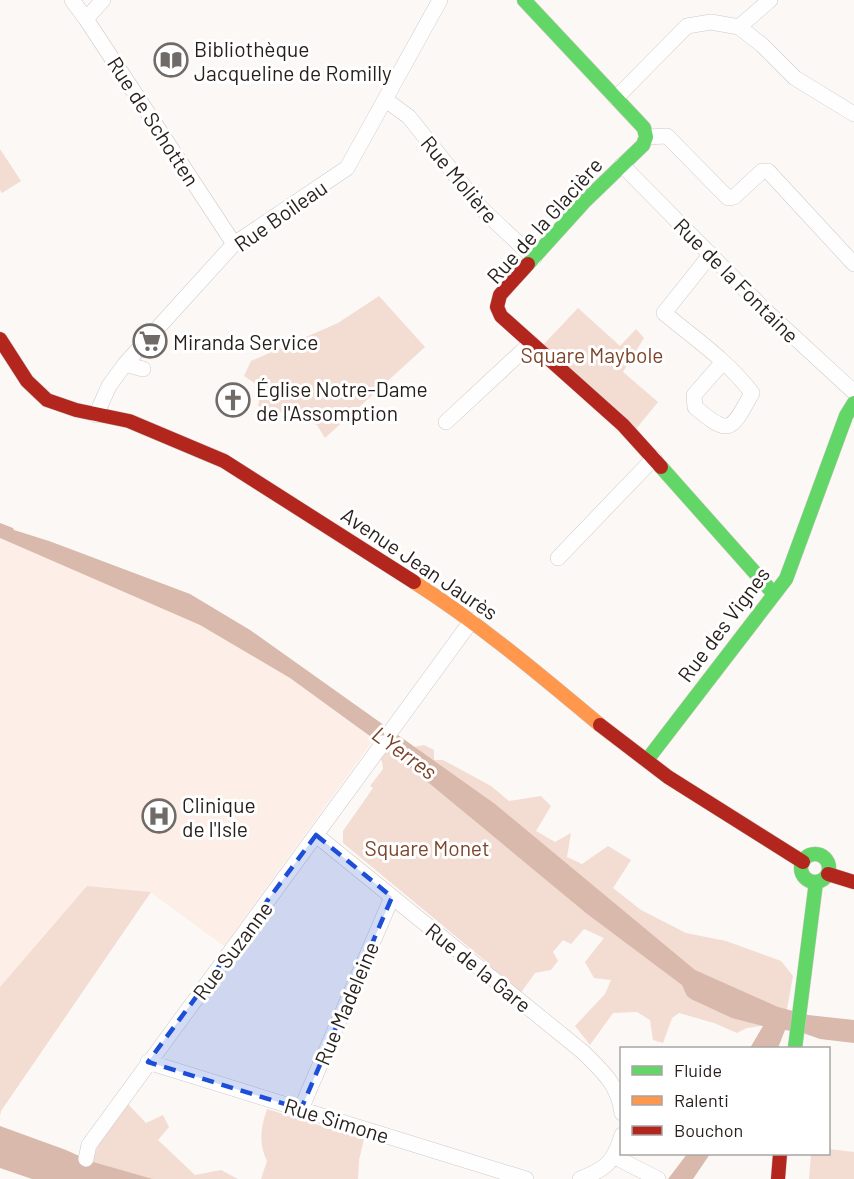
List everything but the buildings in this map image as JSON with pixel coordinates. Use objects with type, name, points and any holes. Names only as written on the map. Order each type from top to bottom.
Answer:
[{"type":"street","name":"Rue de Schotten","points":[[72,0],[234,244]]},
{"type":"street","points":[[86,19],[103,0]]},
{"type":"street","points":[[525,0],[644,128],[646,137],[667,136],[728,198],[734,197],[762,171],[768,171],[854,264]]},
{"type":"street","points":[[739,27],[770,0]]},
{"type":"street","name":"Rue Boileau","points":[[96,415],[109,386],[125,364],[234,244],[347,168],[438,1]]},
{"type":"street","points":[[616,98],[687,26],[711,22],[739,27],[762,45],[795,78],[854,114]]},
{"type":"street","name":"Rue Molière","points":[[386,100],[409,117],[482,209],[534,258]]},
{"type":"street","name":"Rue de la Glacière","points":[[646,137],[643,145],[585,201],[500,295],[496,307],[501,316],[623,425],[773,593]]},
{"type":"street","name":"Rue de la Fontaine","points":[[622,165],[766,312],[854,392]]},
{"type":"street","points":[[711,254],[664,313],[723,362]]},
{"type":"street","name":"Avenue Jean Jaurès","points":[[0,339],[27,381],[48,400],[96,415],[129,421],[224,460],[471,620],[610,734],[668,777],[803,862]]},
{"type":"street","points":[[446,422],[531,342]]},
{"type":"street","points":[[125,364],[143,369]]},
{"type":"street","name":"Rue des Vignes","points":[[647,760],[773,593],[782,586],[846,416],[854,403]]},
{"type":"street","points":[[558,558],[654,458]]},
{"type":"street","name":"Rue Suzanne","points":[[86,1159],[89,1144],[471,620]]},
{"type":"street","name":"Rue de la Gare","points":[[316,835],[584,1052],[613,1084],[620,1107]]},
{"type":"street","points":[[819,855],[828,865],[828,874],[816,882],[808,880],[802,874],[803,862],[810,856],[819,855]]},
{"type":"street","points":[[828,874],[854,882]]},
{"type":"street","points":[[795,1042],[816,882]]},
{"type":"street","name":"Rue Madeleine","points":[[301,1109],[392,897]]},
{"type":"street","name":"Rue Simone","points":[[148,1062],[526,1179]]},
{"type":"street","points":[[580,1179],[600,1171],[615,1157],[620,1139]]},
{"type":"street","points":[[778,1179],[780,1155]]},
{"type":"street","points":[[615,1157],[658,1179]]},
{"type":"highlighted area","points":[[316,835],[392,897],[301,1109],[148,1062]]},
{"type":"shaded area","name":"Clinique de l'Isle","points":[[0,538],[200,625],[290,678],[374,739],[224,946],[151,893],[0,1087]]},
{"type":"green space","points":[[0,149],[21,181],[2,193],[0,190]]},
{"type":"green space","points":[[379,296],[425,347],[325,438],[317,425],[300,417],[258,406],[262,388],[244,376],[251,361],[338,323]]},
{"type":"green space","name":"Square Maybole","points":[[578,308],[620,346],[636,329],[644,338],[623,372],[658,402],[636,429],[543,345]]},
{"type":"green space","name":"Square Monet","points":[[385,744],[409,748],[424,745],[434,750],[434,760],[443,760],[491,786],[509,801],[541,796],[551,806],[536,831],[555,842],[571,833],[567,857],[582,864],[608,846],[631,860],[613,888],[641,910],[686,933],[726,941],[781,961],[793,976],[786,1014],[773,1024],[747,1028],[737,1033],[714,1023],[679,1013],[672,1018],[663,1043],[653,1040],[650,1020],[637,1012],[613,1013],[590,1045],[575,1026],[605,994],[611,980],[594,978],[585,962],[604,938],[584,929],[571,944],[563,940],[553,952],[558,961],[551,970],[535,973],[520,994],[491,970],[488,963],[343,843],[343,831],[373,788],[370,786],[383,769],[382,761],[376,757]]},
{"type":"green space","points":[[87,886],[151,892],[1,1111],[0,1116],[0,987]]},
{"type":"green space","points":[[126,1102],[146,1123],[163,1115],[169,1127],[158,1140],[195,1175],[221,1170],[238,1179],[153,1179],[90,1161],[110,1124]]},
{"type":"green space","points":[[267,1109],[364,1139],[359,1160],[358,1179],[261,1179],[267,1161],[262,1148],[261,1135]]},
{"type":"green space","points":[[830,1149],[854,1152],[854,1179],[809,1179],[811,1155],[830,1155]]},
{"type":"water","name":"L'Yerres","points":[[0,523],[190,594],[250,630],[495,804],[695,970],[778,1007],[808,1015],[854,1020],[854,1043],[820,1039],[785,1030],[778,1047],[751,1047],[763,1026],[732,1018],[691,999],[682,985],[586,913],[389,750],[384,742],[374,739],[290,678],[200,625],[0,538]]},
{"type":"water","points":[[0,1126],[90,1161],[153,1179],[32,1179],[0,1168]]},
{"type":"water","points":[[686,1155],[709,1155],[693,1179],[668,1179]]},
{"type":"traffic: fast","points":[[524,0],[644,128],[646,137],[643,145],[585,201],[528,264]]},
{"type":"traffic: fast","points":[[647,760],[786,579],[846,416],[854,403]]},
{"type":"traffic: fast","points":[[661,467],[773,593]]},
{"type":"traffic: fast","points":[[815,854],[825,858],[829,868],[825,878],[815,882],[805,878],[801,868],[805,858],[815,854]]},
{"type":"traffic: fast","points":[[795,1047],[816,882]]},
{"type":"traffic: slow","points":[[414,582],[486,633],[600,725]]},
{"type":"traffic: jam","points":[[528,264],[500,295],[497,307],[501,316],[623,425],[661,467]]},
{"type":"traffic: jam","points":[[0,339],[27,381],[47,400],[76,410],[129,421],[224,461],[414,582]]},
{"type":"traffic: jam","points":[[600,725],[668,777],[803,862]]},
{"type":"traffic: jam","points":[[828,874],[854,882]]},
{"type":"traffic: jam","points":[[778,1179],[780,1155]]},
{"type":"place","name":"Bibliothèque Jacqueline de Romilly","points":[[171,60]]},
{"type":"place","name":"Miranda Service","points":[[150,341]]},
{"type":"place","name":"Église Notre-Dame de l'Assomption","points":[[233,400]]},
{"type":"place","name":"Clinique de l'Isle","points":[[159,816]]}]
